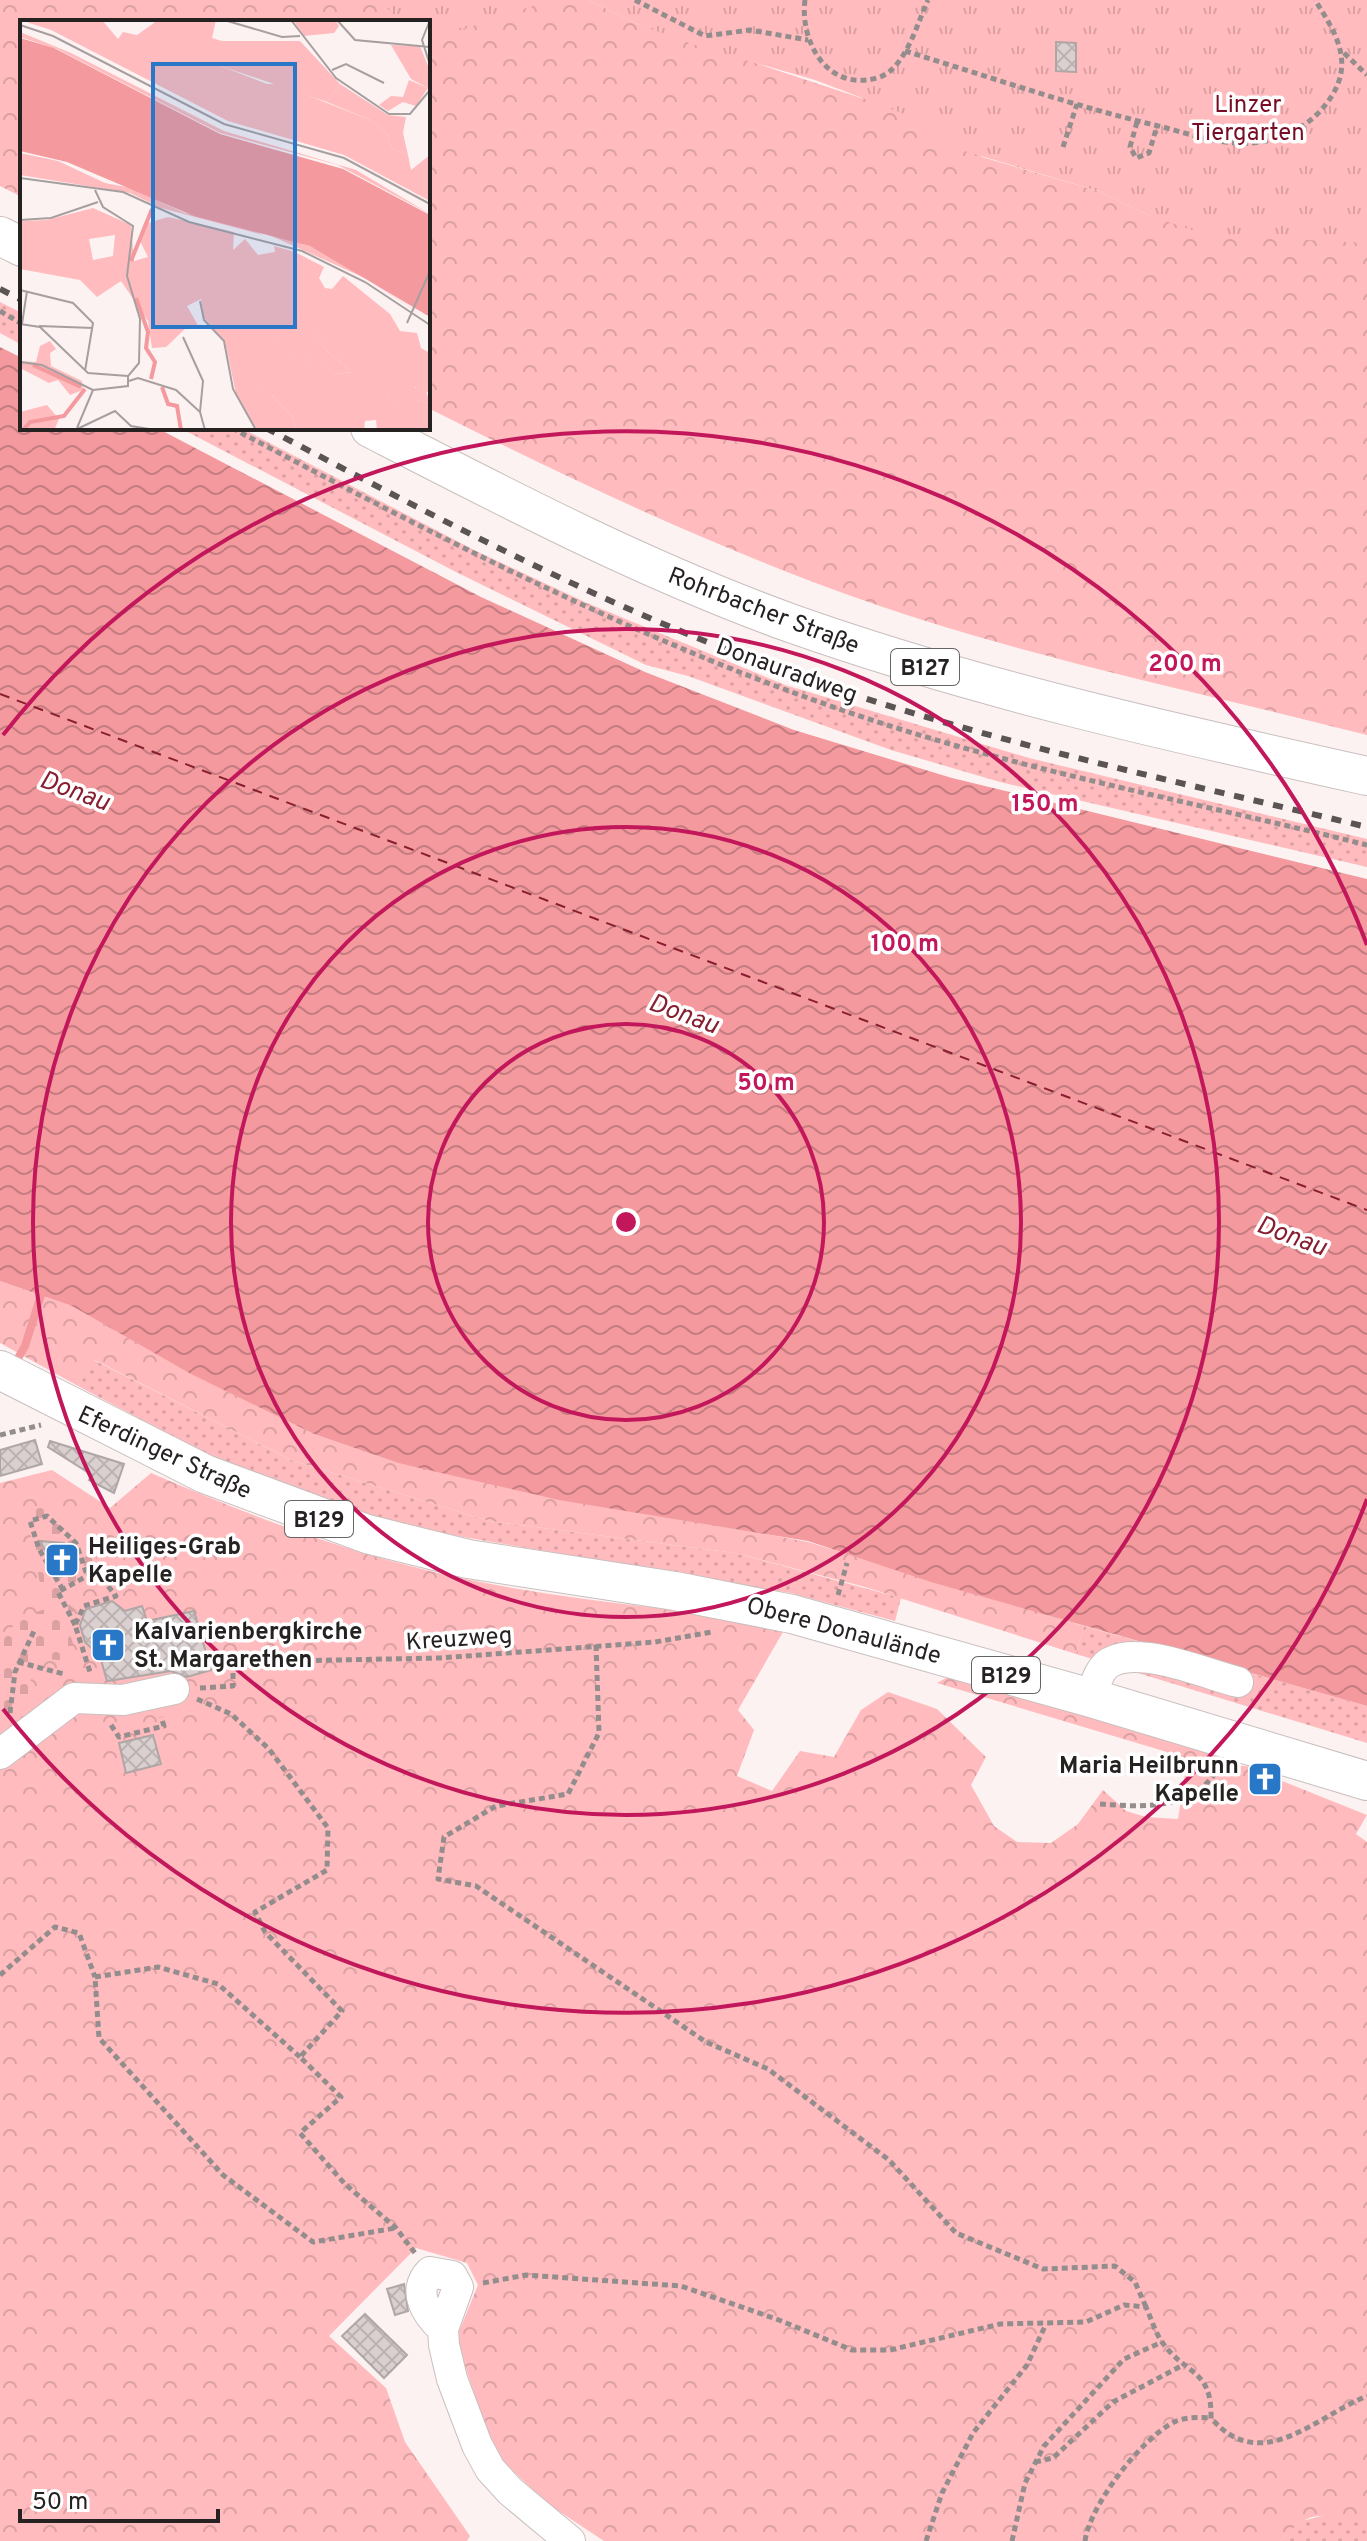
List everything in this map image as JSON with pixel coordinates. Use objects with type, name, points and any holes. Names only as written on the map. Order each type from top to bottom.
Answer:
[{"type":"main road","points":[[0,236],[20,246]]},
{"type":"main road","name":"Rohrbacher Straße","points":[[374,430],[595,542],[791,623],[984,685],[1367,776]]},
{"type":"main road","name":"Eferdinger Straße","points":[[11,1376],[182,1464],[309,1516],[468,1559],[640,1586]]},
{"type":"main road","name":"Obere Donaulände","points":[[640,1586],[792,1614],[1091,1698],[1367,1781]]},
{"type":"street","points":[[1091,1698],[1098,1676],[1111,1661],[1123,1659],[1158,1660],[1238,1682]]},
{"type":"street","points":[[9,1747],[74,1698],[123,1700],[174,1689]]},
{"type":"street","points":[[443,2329],[427,2310],[421,2297],[422,2285],[430,2272],[452,2276],[458,2287],[443,2329],[452,2379],[490,2469],[510,2491],[570,2541]]},
{"type":"path","points":[[635,0],[705,36],[750,30],[809,40]]},
{"type":"path","points":[[805,0],[803,18],[809,40],[819,59],[835,75],[855,81],[875,79],[891,71],[905,51],[928,0]]},
{"type":"path","points":[[1315,0],[1344,52],[1367,75]]},
{"type":"path","points":[[905,51],[1137,122],[1225,142],[1277,139],[1301,127],[1321,111],[1341,77],[1344,52]]},
{"type":"path","points":[[1341,77],[1346,86]]},
{"type":"path","points":[[1063,147],[1077,104]]},
{"type":"path","points":[[1137,122],[1130,147],[1136,158],[1149,153],[1157,126]]},
{"type":"path","points":[[0,311],[20,323]]},
{"type":"path","name":"Donauradweg","points":[[236,430],[543,588],[764,682],[962,747],[1367,845]]},
{"type":"path","points":[[0,1435],[31,1429],[45,1422]]},
{"type":"path","points":[[63,1590],[39,1549],[30,1521],[47,1516],[76,1543],[87,1575]]},
{"type":"path","points":[[838,1596],[847,1563]]},
{"type":"path","points":[[75,1625],[84,1606],[116,1596],[96,1571],[58,1592],[75,1625],[98,1700]]},
{"type":"path","points":[[825,1593],[851,1600]]},
{"type":"path","name":"Kreuzweg","points":[[174,1689],[233,1686],[233,1662],[425,1659],[655,1642],[720,1630]]},
{"type":"path","points":[[9,1747],[10,1708],[18,1662],[34,1631]]},
{"type":"path","points":[[596,1645],[599,1733],[568,1794],[496,1806],[444,1837],[438,1879],[476,1886],[706,2042],[768,2069],[889,2160],[956,2233],[1043,2269],[1115,2266],[1135,2282],[1162,2342],[1203,2377],[1211,2395],[1211,2418],[1230,2436],[1248,2443],[1264,2443],[1298,2432],[1367,2396]]},
{"type":"path","points":[[18,1662],[55,1672]]},
{"type":"path","points":[[174,1689],[231,1714],[269,1749],[328,1828],[327,1870],[255,1912],[265,1932],[342,2011],[300,2057]]},
{"type":"path","points":[[119,1737],[164,1726]]},
{"type":"path","points":[[1100,1804],[1159,1806],[1182,1800],[1214,1776],[1230,1739]]},
{"type":"path","points":[[0,1975],[55,1927],[79,1933],[95,1977],[99,2038],[223,2175],[313,2242],[396,2228]]},
{"type":"path","points":[[95,1977],[158,1967],[218,1984],[341,2097],[300,2133],[345,2184],[396,2228],[430,2272]]},
{"type":"path","points":[[458,2287],[526,2275],[681,2286],[779,2320],[852,2350],[890,2350],[1000,2324],[1086,2322],[1124,2305],[1146,2307]]},
{"type":"path","points":[[926,2541],[942,2493],[973,2433],[1027,2365],[1046,2324]]},
{"type":"path","points":[[1012,2541],[1025,2483],[1035,2462],[1071,2414],[1124,2359],[1162,2342]]},
{"type":"path","points":[[1035,2462],[1053,2458],[1113,2402],[1185,2364]]},
{"type":"path","points":[[1085,2541],[1098,2506],[1142,2448],[1178,2420],[1211,2418]]},
{"type":"path","points":[[928,2532],[934,2541]]},
{"type":"green space","points":[[0,0],[589,0],[635,23],[861,98],[895,87],[982,157],[1098,191],[1150,216],[1367,187],[1367,735],[1050,657],[878,605],[682,528],[430,409],[430,20],[20,20],[20,196],[0,186]]},
{"type":"green space","points":[[379,0],[551,0],[430,40],[430,20],[399,20]]},
{"type":"green space","name":"Linzer Tiergarten","points":[[589,0],[1367,0],[1367,243],[1207,235],[1150,216],[1098,191],[961,150],[915,118],[815,80],[703,48],[635,23]]},
{"type":"green space","points":[[0,302],[20,312],[20,344],[0,333]]},
{"type":"green space","points":[[184,430],[245,430],[474,550],[587,603],[785,685],[1029,758],[1367,839],[1367,867],[1000,782],[891,750],[688,676],[646,665],[456,572]]},
{"type":"green space","points":[[0,1281],[72,1306],[192,1374],[314,1434],[398,1463],[808,1542],[1084,1626],[1076,1654],[865,1587],[735,1553],[489,1521],[291,1460],[95,1360],[78,1386],[0,1343]]},
{"type":"green space","points":[[94,1360],[291,1460],[489,1521],[735,1553],[901,1598],[895,1621],[790,1593],[405,1527],[244,1474],[78,1386]]},
{"type":"green space","points":[[52,1470],[110,1508],[151,1473],[301,1532],[416,1568],[538,1592],[787,1625],[738,1710],[754,1730],[737,1776],[772,1791],[800,1751],[834,1757],[861,1710],[888,1692],[937,1709],[986,1757],[971,1785],[994,1826],[1017,1842],[1051,1843],[1078,1824],[1103,1790],[1126,1811],[1146,1817],[1178,1819],[1185,1774],[1167,1752],[937,1683],[957,1672],[1163,1730],[1233,1765],[1256,1767],[1251,1785],[1274,1791],[1277,1779],[1367,1815],[1356,1834],[1367,1842],[1367,2521],[1354,2523],[1316,2516],[1306,2519],[1281,2541],[604,2541],[548,2504],[494,2453],[456,2339],[478,2285],[467,2263],[416,2248],[329,2336],[386,2388],[405,2442],[470,2536],[467,2541],[0,2541],[0,1483]]},
{"type":"green space","points":[[45,1505],[86,1544],[105,1571],[64,1595],[74,1611],[64,1616],[77,1656],[69,1661],[35,1658],[24,1716],[0,1732],[0,1645],[18,1619],[45,1609],[26,1512]]},
{"type":"green space","points":[[1084,1626],[1367,1706],[1367,1743],[1076,1654]]},
{"type":"green space","points":[[1327,2515],[1367,2521],[1367,2541],[1281,2541],[1297,2522]]},
{"type":"water","name":"Donau","points":[[0,347],[20,357],[20,430],[161,430],[481,597],[645,672],[794,730],[952,778],[1367,879],[1367,1706],[931,1582],[808,1541],[559,1500],[398,1463],[314,1434],[191,1374],[72,1306],[0,1281]]},
{"type":"building","points":[[1056,42],[1076,43],[1076,72],[1056,71]]},
{"type":"building","points":[[35,1440],[42,1464],[0,1476],[0,1450]]},
{"type":"building","points":[[50,1441],[124,1464],[114,1493],[89,1480],[92,1475],[48,1447]]},
{"type":"building","name":"Heiliges-Grab Kapelle","points":[[40,1541],[64,1543],[77,1567],[60,1577]]},
{"type":"building","points":[[112,1601],[125,1611],[142,1606],[147,1621],[194,1611],[211,1670],[187,1677],[171,1671],[107,1681],[100,1656],[85,1642],[80,1625],[86,1609]]},
{"type":"building","points":[[153,1735],[161,1764],[126,1773],[119,1743]]},
{"type":"building","points":[[404,2284],[408,2311],[395,2315],[387,2289]]},
{"type":"building","points":[[365,2314],[407,2355],[384,2378],[342,2336]]},
{"type":"waterway","points":[[13,1367],[25,1346],[41,1295]]},
{"type":"ferry route","points":[[0,694],[1367,1210]]},
{"type":"railway","points":[[0,289],[20,299]]},
{"type":"railway","points":[[270,430],[521,559],[651,619],[784,671],[1000,738],[1367,827]]},
{"type":"place","name":"Heiliges-Grab Kapelle","points":[[62,1560]]},
{"type":"place","name":"Kalvarienbergkirche St. Margarethen","points":[[108,1645]]},
{"type":"place","name":"Maria Heilbrunn Kapelle","points":[[1265,1779]]}]
